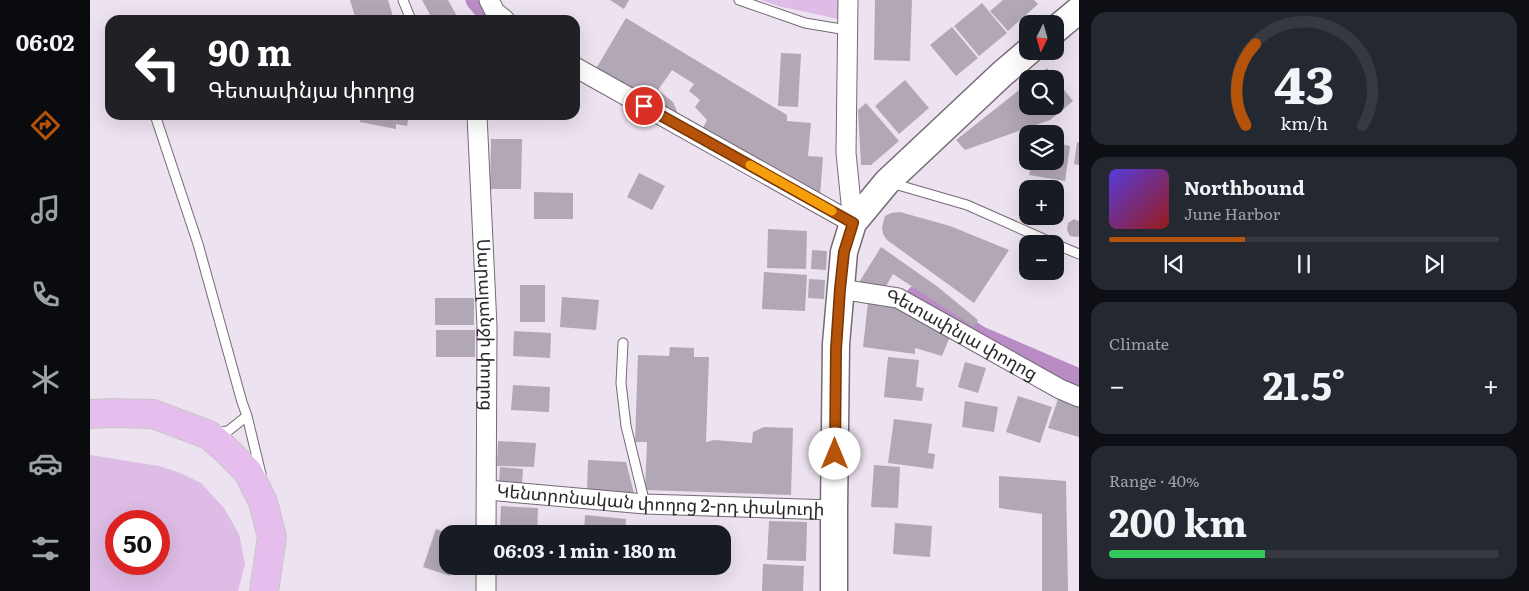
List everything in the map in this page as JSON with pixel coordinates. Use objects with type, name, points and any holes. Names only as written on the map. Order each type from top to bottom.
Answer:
[{"type":"highway","points":[[90,422],[113,413],[153,414],[209,435],[224,448],[248,472],[263,502],[272,538],[264,591]]},
{"type":"highway","points":[[90,422],[142,426],[178,435],[208,452],[228,471],[244,494],[252,518],[255,535],[256,560],[245,591]]},
{"type":"main road","points":[[1064,22],[1079,10]]},
{"type":"main road","points":[[834,591],[836,349],[844,252],[853,223],[887,182],[1019,60]]},
{"type":"street","points":[[490,0],[495,12],[499,15]]},
{"type":"street","points":[[848,0],[846,153],[853,223]]},
{"type":"street","points":[[580,70],[853,223]]},
{"type":"street","name":"Սարալանջի փողոց","points":[[477,120],[487,326],[486,525]]},
{"type":"street","name":"Գետափնյա փողոց","points":[[840,289],[898,298],[1079,398]]},
{"type":"street","name":"Կենտրոնական փողոց 2-րդ փակուղի","points":[[486,490],[645,504],[834,510]]},
{"type":"street","points":[[486,575],[486,591]]},
{"type":"lane","points":[[403,0],[409,15]]},
{"type":"lane","points":[[739,0],[805,23],[847,30]]},
{"type":"lane","points":[[157,120],[198,244],[242,402],[248,416],[260,471],[263,502]]},
{"type":"lane","points":[[887,182],[967,205],[1035,235]]},
{"type":"lane","points":[[1064,248],[1079,254]]},
{"type":"lane","points":[[623,343],[621,383],[626,426],[645,504]]},
{"type":"lane","points":[[209,435],[228,430],[248,416]]},
{"type":"shaded area","points":[[761,0],[839,0],[838,19],[778,6]]},
{"type":"shaded area","points":[[90,455],[159,466],[201,483],[224,508],[239,534],[245,564],[238,591],[90,591]]},
{"type":"building","points":[[350,0],[388,0],[392,15],[354,15]]},
{"type":"building","points":[[422,0],[448,0],[456,15],[430,15]]},
{"type":"building","points":[[610,0],[629,0],[624,9]]},
{"type":"building","points":[[875,0],[912,0],[910,61],[874,60]]},
{"type":"building","points":[[1003,0],[1034,0],[1038,4],[1026,15],[1019,15],[1019,21],[1008,31],[990,11]]},
{"type":"building","points":[[982,3],[1007,33],[979,56],[954,26]]},
{"type":"building","points":[[626,18],[787,115],[787,121],[811,123],[808,156],[823,157],[820,196],[719,144],[703,128],[707,120],[695,107],[700,100],[689,91],[694,84],[672,70],[658,90],[673,102],[679,116],[594,72]]},
{"type":"building","points":[[952,27],[978,58],[956,76],[930,45]]},
{"type":"building","points":[[781,53],[801,54],[798,107],[778,106]]},
{"type":"building","points":[[905,80],[929,108],[899,134],[875,106]]},
{"type":"building","points":[[1019,90],[1019,115],[1056,115],[1050,120],[1036,125],[1019,125],[1019,131],[965,150],[956,140]]},
{"type":"building","points":[[1064,90],[1073,101],[1064,108]]},
{"type":"building","points":[[866,103],[899,141],[871,165],[861,165],[858,110]]},
{"type":"building","points":[[360,120],[408,120],[407,126],[396,124],[396,129],[360,122]]},
{"type":"building","points":[[491,139],[522,139],[521,189],[490,189]]},
{"type":"building","points":[[1077,142],[1079,143],[1079,165],[1074,164]]},
{"type":"building","points":[[1064,145],[1070,146],[1065,181],[1029,175],[1030,170],[1064,170]]},
{"type":"building","points":[[639,173],[665,186],[652,210],[627,197]]},
{"type":"building","points":[[534,192],[573,193],[573,219],[534,219]]},
{"type":"building","points":[[900,212],[950,226],[1009,250],[974,303],[887,240],[882,228],[885,216]]},
{"type":"building","points":[[1074,219],[1079,221],[1079,236],[1077,237],[1070,236],[1067,230],[1068,223]]},
{"type":"building","points":[[768,229],[807,231],[806,269],[767,268]]},
{"type":"building","points":[[881,247],[938,287],[978,320],[974,327],[893,274],[885,288],[858,284]]},
{"type":"building","points":[[812,250],[827,251],[826,270],[811,269]]},
{"type":"building","points":[[764,272],[807,275],[805,311],[762,309]]},
{"type":"building","points":[[809,279],[825,280],[824,299],[808,298]]},
{"type":"building","points":[[520,285],[545,285],[545,322],[520,322]]},
{"type":"building","points":[[562,297],[599,300],[596,330],[560,327]]},
{"type":"building","points":[[435,298],[474,298],[474,325],[435,325]]},
{"type":"building","points":[[868,302],[908,309],[951,334],[942,356],[915,348],[915,354],[863,347]]},
{"type":"building","points":[[436,330],[475,330],[475,357],[436,357]]},
{"type":"building","points":[[514,331],[551,333],[550,358],[513,356]]},
{"type":"building","points":[[670,347],[694,348],[694,357],[709,357],[706,442],[714,440],[752,443],[753,432],[764,427],[793,428],[791,495],[645,490],[647,442],[635,442],[638,355],[669,356]]},
{"type":"building","points":[[888,357],[919,360],[916,387],[924,388],[922,401],[884,397]]},
{"type":"building","points":[[965,362],[986,368],[978,393],[958,387]]},
{"type":"building","points":[[513,385],[550,387],[549,412],[511,410]]},
{"type":"building","points":[[1018,396],[1052,407],[1040,443],[1006,432]]},
{"type":"building","points":[[1058,399],[1079,406],[1079,437],[1048,428]]},
{"type":"building","points":[[965,401],[998,407],[994,432],[962,427]]},
{"type":"building","points":[[894,419],[932,424],[928,453],[935,454],[933,469],[888,463]]},
{"type":"building","points":[[498,441],[536,443],[534,467],[497,466]]},
{"type":"building","points":[[588,460],[626,462],[634,493],[587,491]]},
{"type":"building","points":[[874,465],[900,467],[898,508],[871,507]]},
{"type":"building","points":[[500,467],[523,469],[522,485],[499,484]]},
{"type":"building","points":[[999,476],[1066,481],[1068,591],[1042,591],[1042,514],[999,508]]},
{"type":"building","points":[[501,506],[538,508],[537,525],[500,525]]},
{"type":"building","points":[[585,515],[626,519],[626,525],[584,525]]},
{"type":"building","points":[[769,521],[807,522],[806,561],[767,560]]},
{"type":"building","points":[[895,523],[932,526],[930,557],[893,554]]},
{"type":"building","points":[[436,529],[439,530],[439,572],[423,567]]},
{"type":"building","points":[[763,564],[804,566],[803,591],[762,591]]},
{"type":"waterway","points":[[475,0],[488,15]]},
{"type":"waterway","points":[[916,295],[981,336],[1079,378]]},
{"type":"slow traffic","points":[[750,165],[832,211]]},
{"type":"route","points":[[644,106],[853,223],[844,252],[840,289],[836,349],[835,454]]}]
